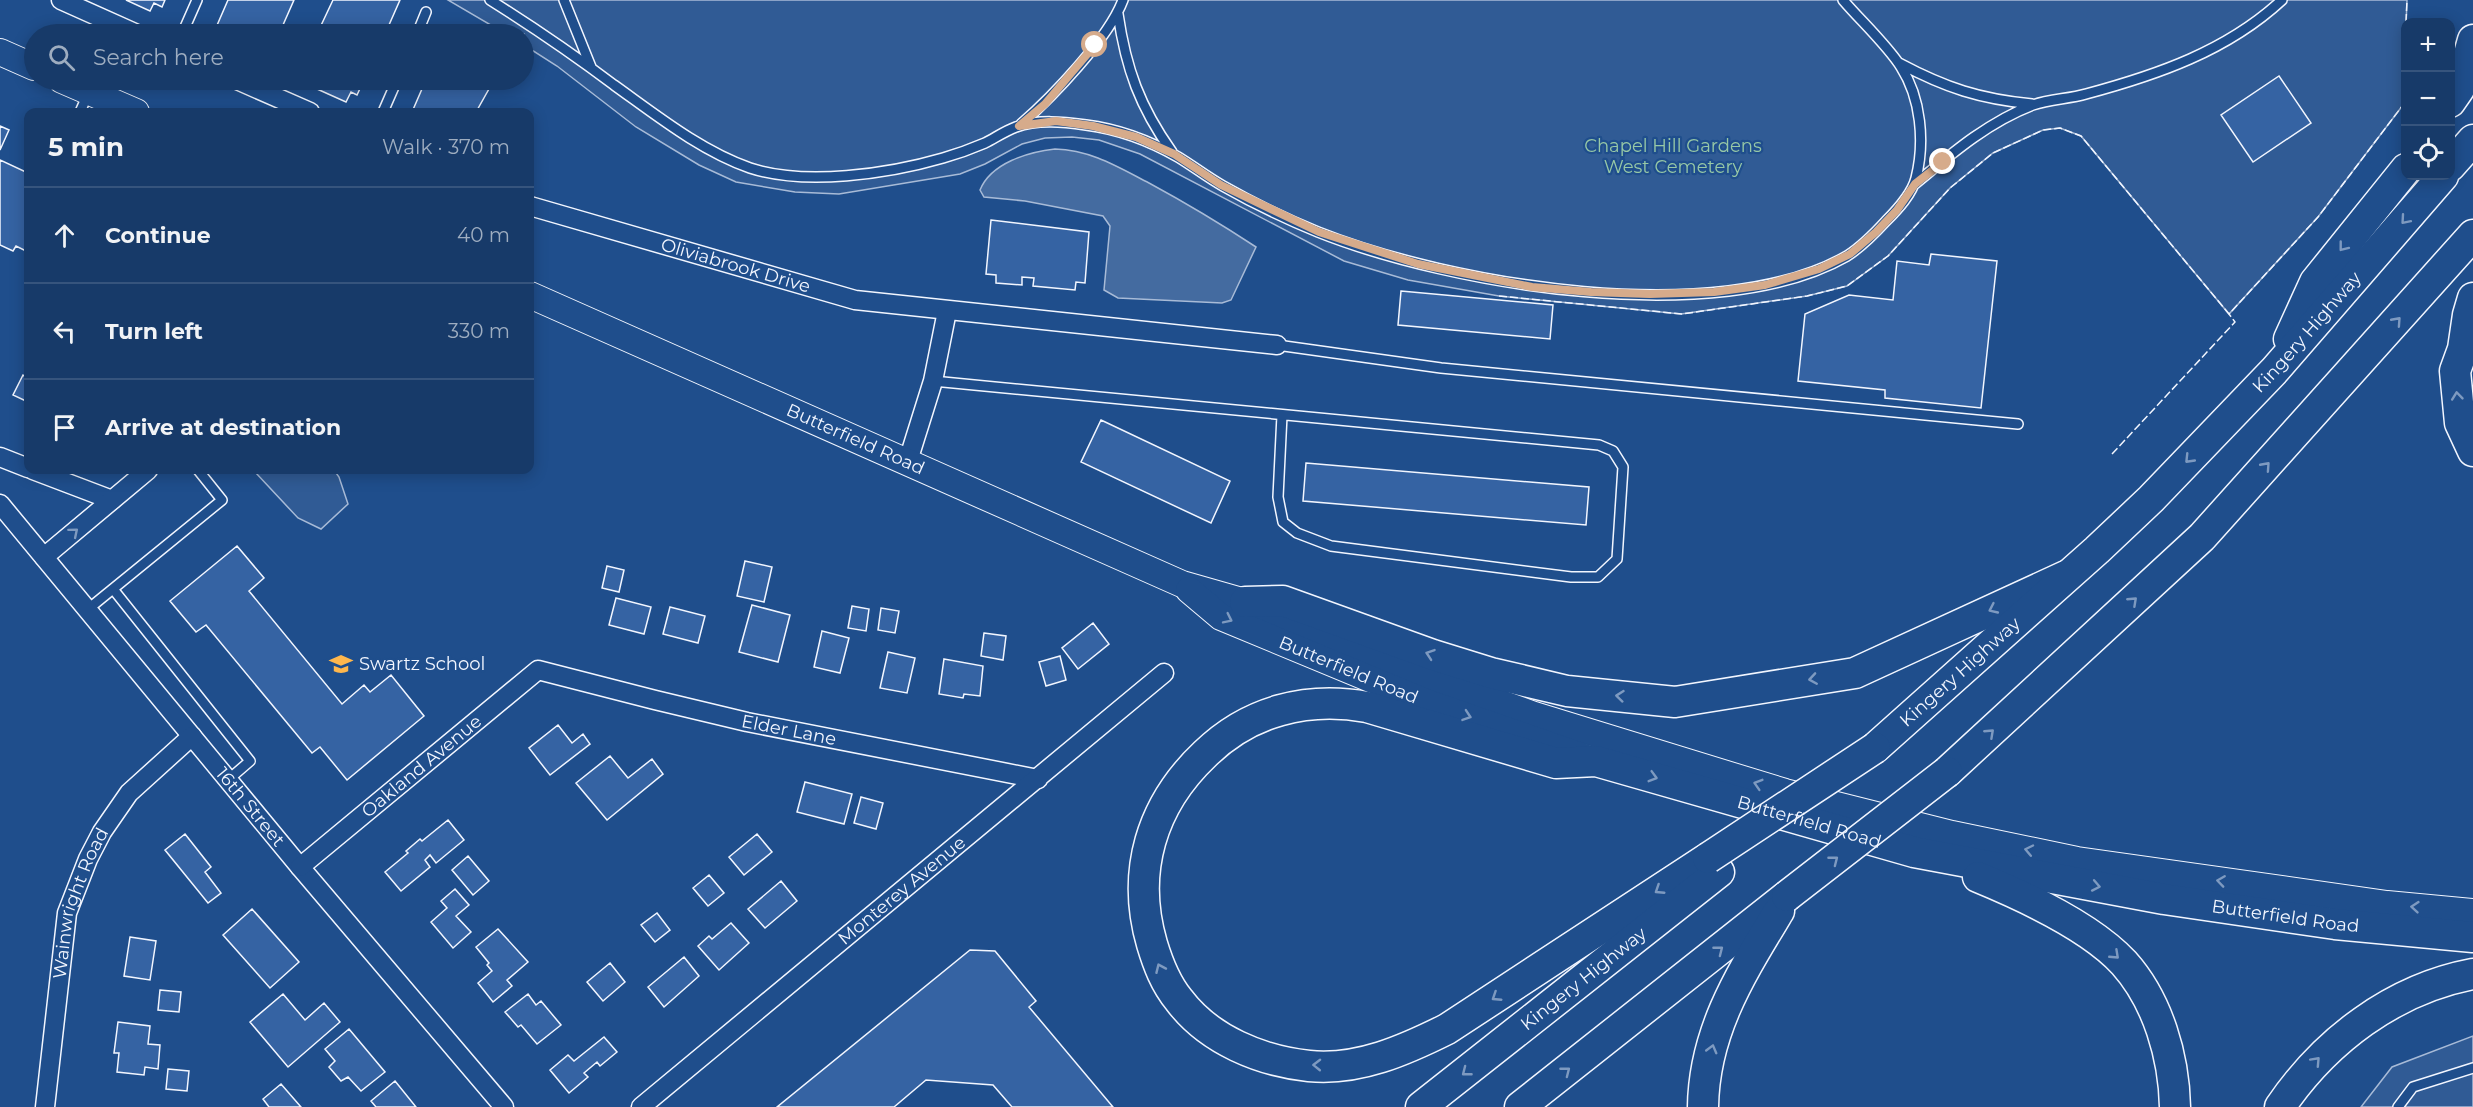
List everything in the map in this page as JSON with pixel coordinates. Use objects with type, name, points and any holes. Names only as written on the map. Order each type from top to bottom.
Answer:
[{"type":"highway","points":[[2455,95],[2473,40]]},
{"type":"highway","points":[[2455,161],[2473,140]]},
{"type":"highway","points":[[2274,372],[2315,282],[2401,175]]},
{"type":"highway","name":"Kingery Highway","points":[[1421,1107],[1717,862],[1875,748],[2097,550],[2151,499],[2274,372],[2440,180]]},
{"type":"highway","points":[[1520,1107],[1947,772],[2202,537],[2473,235]]},
{"type":"highway","points":[[2473,298],[2463,349],[2455,371],[2460,423],[2473,451]]},
{"type":"highway","points":[[1245,602],[1283,601],[1433,655],[1491,673],[1567,691],[1675,702],[1855,672],[2066,576]]},
{"type":"highway","points":[[1596,761],[1556,763],[1367,707],[1342,702],[1296,705],[1245,722],[1216,742],[1185,772],[1165,803],[1151,837],[1144,872],[1143,900],[1148,930],[1159,969],[1179,1001],[1203,1024],[1235,1045],[1274,1060],[1311,1066],[1344,1065],[1383,1057],[1447,1029],[1717,862]]},
{"type":"highway","name":"Butterfield Road","points":[[1596,761],[1914,852],[2164,899],[2336,924],[2473,937]]},
{"type":"highway","points":[[1914,852],[2014,891],[2102,943],[2124,964],[2156,1015],[2166,1045],[2175,1086],[2175,1107]]},
{"type":"highway","points":[[1703,1107],[1708,1061],[1719,1020],[1731,992],[1787,896]]},
{"type":"highway","points":[[2280,1107],[2300,1078],[2327,1048],[2353,1027],[2404,998],[2437,984],[2473,974]]},
{"type":"main road","points":[[0,52],[24,63]]},
{"type":"main road","points":[[72,90],[85,102],[116,108]]},
{"type":"main road","name":"Butterfield Road","points":[[534,297],[1182,584],[1245,602],[1431,678],[1534,715],[1796,795],[1952,834],[2077,860],[2376,903],[2473,912]]},
{"type":"main road","name":"Butterfield Road","points":[[1182,584],[1221,617],[1426,702],[1596,761]]},
{"type":"street","points":[[61,0],[115,24]]},
{"type":"street","points":[[260,90],[301,108]]},
{"type":"street","name":"Oliviabrook Drive","points":[[534,207],[855,300],[1277,345]]},
{"type":"street","points":[[907,464],[933,381],[946,311]]},
{"type":"street","points":[[0,457],[24,466]]},
{"type":"street","points":[[42,474],[108,503]]},
{"type":"street","points":[[44,557],[143,474]]},
{"type":"street","name":"16th Street","points":[[0,504],[300,867],[504,1107]]},
{"type":"street","name":"Oakland Avenue","points":[[300,867],[538,669],[543,671]]},
{"type":"street","name":"Elder Lane","points":[[543,671],[747,722],[1038,779]]},
{"type":"street","name":"Monterey Avenue","points":[[641,1107],[1164,673]]},
{"type":"street","name":"Wainwright Road","points":[[45,1107],[67,913],[88,859],[102,832],[129,793],[192,736]]},
{"type":"lane","points":[[186,24],[197,0]]},
{"type":"lane","points":[[490,0],[529,24]]},
{"type":"lane","points":[[564,0],[592,69]]},
{"type":"lane","points":[[534,27],[660,118],[708,147],[749,167],[790,177],[834,177],[940,159],[982,144],[1019,126],[1045,104],[1118,14],[1123,0]]},
{"type":"lane","points":[[1843,0],[1899,63],[1913,89],[1919,121],[1921,154],[1915,184]]},
{"type":"lane","points":[[1019,126],[1056,121],[1093,126],[1136,137],[1174,154],[1221,185],[1329,236],[1418,264],[1532,287],[1650,294],[1714,292],[1765,285],[1819,269],[1850,254],[1897,210],[1915,184],[1974,138],[2005,118],[2035,104],[2084,95],[2152,75],[2195,58],[2238,35],[2282,0]]},
{"type":"lane","points":[[421,24],[426,12]]},
{"type":"lane","points":[[1118,14],[1122,46],[1134,85],[1157,131],[1174,154]]},
{"type":"lane","points":[[1899,63],[1930,79],[1962,91],[1996,101],[2035,104]]},
{"type":"lane","points":[[385,108],[393,90]]},
{"type":"lane","points":[[1277,345],[1441,368],[2018,423]]},
{"type":"lane","points":[[933,381],[1599,445],[1613,451],[1623,467],[1617,559],[1598,577],[1571,577],[1331,546],[1297,533],[1283,522],[1278,497],[1282,415]]},
{"type":"lane","points":[[87,610],[222,500],[201,474]]},
{"type":"lane","points":[[113,589],[250,761],[228,780]]},
{"type":"lane","points":[[2398,1107],[2413,1087],[2473,1068]]},
{"type":"shaded area","name":"Chapel Hill Gardens West Cemetery","points":[[448,0],[2407,0],[2406,18],[2401,18],[2401,108],[2318,217],[2229,314],[2081,136],[2060,128],[2043,130],[1993,153],[1950,188],[1888,256],[1847,286],[1807,296],[1681,314],[1499,296],[1408,280],[1344,261],[1140,154],[1099,140],[1072,137],[1045,138],[1022,144],[985,164],[960,174],[839,194],[795,192],[736,182],[699,165],[636,127],[557,66],[534,51],[534,24],[489,24]]},
{"type":"shaded area","points":[[1055,149],[1081,152],[1115,165],[1190,206],[1256,247],[1231,300],[1222,303],[1118,298],[1104,290],[1110,226],[1103,216],[1025,201],[984,197],[980,190],[985,181],[1001,166],[1022,156]]},
{"type":"shaded area","points":[[257,474],[337,474],[348,504],[321,529],[298,518]]},
{"type":"shaded area","points":[[2473,1036],[2473,1107],[2361,1107],[2392,1067]]},
{"type":"building","points":[[126,0],[165,0],[162,7],[154,3],[150,11]]},
{"type":"building","points":[[228,0],[294,0],[283,24],[218,24]]},
{"type":"building","points":[[333,0],[400,0],[389,24],[322,24]]},
{"type":"building","points":[[2279,76],[2311,123],[2253,162],[2221,115]]},
{"type":"building","points":[[319,90],[359,90],[357,95],[351,92],[346,102]]},
{"type":"building","points":[[422,90],[488,90],[478,108],[414,108]]},
{"type":"building","points":[[0,126],[9,130],[0,150]]},
{"type":"building","points":[[0,160],[24,171],[24,250],[16,246],[13,251],[0,245]]},
{"type":"building","points":[[991,220],[1089,232],[1085,283],[1076,282],[1075,290],[1033,286],[1034,278],[1022,277],[1022,285],[996,283],[996,275],[986,274]]},
{"type":"building","points":[[1931,254],[1997,261],[1981,408],[1885,398],[1885,390],[1798,381],[1805,314],[1849,295],[1893,300],[1897,261],[1929,265]]},
{"type":"building","points":[[1401,291],[1553,305],[1550,339],[1398,325]]},
{"type":"building","points":[[24,376],[24,400],[13,395]]},
{"type":"building","points":[[1101,420],[1230,481],[1211,523],[1081,462]]},
{"type":"building","points":[[1306,463],[1589,487],[1586,525],[1303,501]]},
{"type":"building","points":[[237,546],[264,578],[249,591],[342,704],[364,685],[370,692],[391,675],[424,716],[347,780],[320,747],[312,753],[206,625],[196,632],[170,601]]},
{"type":"building","points":[[745,561],[772,567],[764,602],[737,596]]},
{"type":"building","points":[[607,566],[624,570],[619,592],[602,588]]},
{"type":"building","points":[[616,598],[651,607],[644,634],[609,625]]},
{"type":"building","points":[[752,605],[790,615],[778,662],[739,652]]},
{"type":"building","points":[[852,606],[869,609],[866,631],[848,628]]},
{"type":"building","points":[[670,607],[705,616],[698,643],[663,634]]},
{"type":"building","points":[[881,608],[899,611],[895,633],[878,630]]},
{"type":"building","points":[[1093,623],[1109,644],[1078,669],[1062,648]]},
{"type":"building","points":[[822,631],[849,638],[840,673],[814,667]]},
{"type":"building","points":[[984,633],[1006,636],[1003,660],[981,656]]},
{"type":"building","points":[[888,652],[915,658],[907,693],[880,688]]},
{"type":"building","points":[[1060,656],[1066,680],[1046,686],[1039,662]]},
{"type":"building","points":[[944,659],[983,666],[980,696],[964,694],[963,698],[939,694]]},
{"type":"building","points":[[558,725],[572,743],[583,734],[590,744],[550,775],[529,748]]},
{"type":"building","points":[[610,756],[628,778],[652,759],[663,774],[607,820],[576,783]]},
{"type":"building","points":[[805,782],[852,794],[844,824],[797,812]]},
{"type":"building","points":[[861,797],[883,803],[876,829],[854,823]]},
{"type":"building","points":[[448,820],[464,840],[436,863],[430,855],[425,860],[430,867],[401,891],[385,872],[408,853],[406,851],[420,839],[422,841]]},
{"type":"building","points":[[185,834],[211,867],[205,872],[221,893],[208,903],[165,850]]},
{"type":"building","points":[[757,834],[772,852],[744,875],[729,857]]},
{"type":"building","points":[[468,856],[489,881],[473,895],[452,870]]},
{"type":"building","points":[[709,875],[724,893],[708,906],[693,888]]},
{"type":"building","points":[[781,881],[797,901],[765,928],[748,909]]},
{"type":"building","points":[[455,889],[469,905],[456,916],[471,932],[453,948],[431,922],[447,908],[441,901]]},
{"type":"building","points":[[252,909],[299,962],[270,988],[223,935]]},
{"type":"building","points":[[657,913],[670,930],[655,942],[641,925]]},
{"type":"building","points":[[731,923],[749,943],[719,970],[698,946],[709,936],[712,939]]},
{"type":"building","points":[[498,929],[528,962],[507,980],[512,986],[493,1002],[478,983],[492,971],[487,965],[489,963],[476,947]]},
{"type":"building","points":[[130,937],[156,941],[150,980],[124,976]]},
{"type":"building","points":[[970,950],[995,951],[1036,1001],[1029,1007],[1113,1107],[1012,1107],[993,1085],[926,1080],[894,1107],[777,1107]]},
{"type":"building","points":[[684,957],[699,976],[664,1007],[648,987]]},
{"type":"building","points":[[610,963],[625,982],[603,1001],[587,982]]},
{"type":"building","points":[[160,990],[181,992],[179,1012],[158,1010]]},
{"type":"building","points":[[283,994],[305,1020],[324,1003],[340,1022],[288,1067],[250,1022]]},
{"type":"building","points":[[528,994],[536,1005],[541,1001],[561,1025],[537,1044],[521,1025],[518,1027],[505,1012]]},
{"type":"building","points":[[118,1022],[150,1026],[148,1044],[160,1045],[158,1069],[145,1067],[144,1075],[117,1072],[119,1053],[114,1053]]},
{"type":"building","points":[[349,1029],[385,1072],[361,1091],[348,1077],[341,1081],[329,1067],[335,1061],[325,1049]]},
{"type":"building","points":[[604,1037],[617,1052],[600,1066],[597,1062],[584,1073],[588,1077],[569,1093],[550,1070],[568,1055],[574,1061]]},
{"type":"building","points":[[168,1069],[189,1071],[187,1091],[166,1089]]},
{"type":"building","points":[[395,1081],[416,1107],[376,1107],[371,1101]]},
{"type":"building","points":[[281,1084],[301,1107],[269,1107],[263,1099]]},
{"type":"fence","points":[[2406,18],[2407,0]]},
{"type":"fence","points":[[1499,296],[1682,314],[1807,296],[1847,286],[1888,256],[1950,188],[1993,153],[2043,130],[2060,128],[2081,136],[2229,314],[2318,217],[2403,105],[2404,72]]},
{"type":"fence","points":[[2112,454],[2235,322],[2229,314]]},
{"type":"place","name":"Swartz School","points":[[341,664]]},
{"type":"route","points":[[1095,45],[1045,104],[1019,126],[1056,121],[1093,126],[1136,137],[1174,154],[1221,185],[1319,232],[1418,264],[1532,287],[1650,294],[1714,292],[1765,285],[1819,269],[1850,254],[1876,232],[1897,210],[1915,184],[1943,162]]}]
